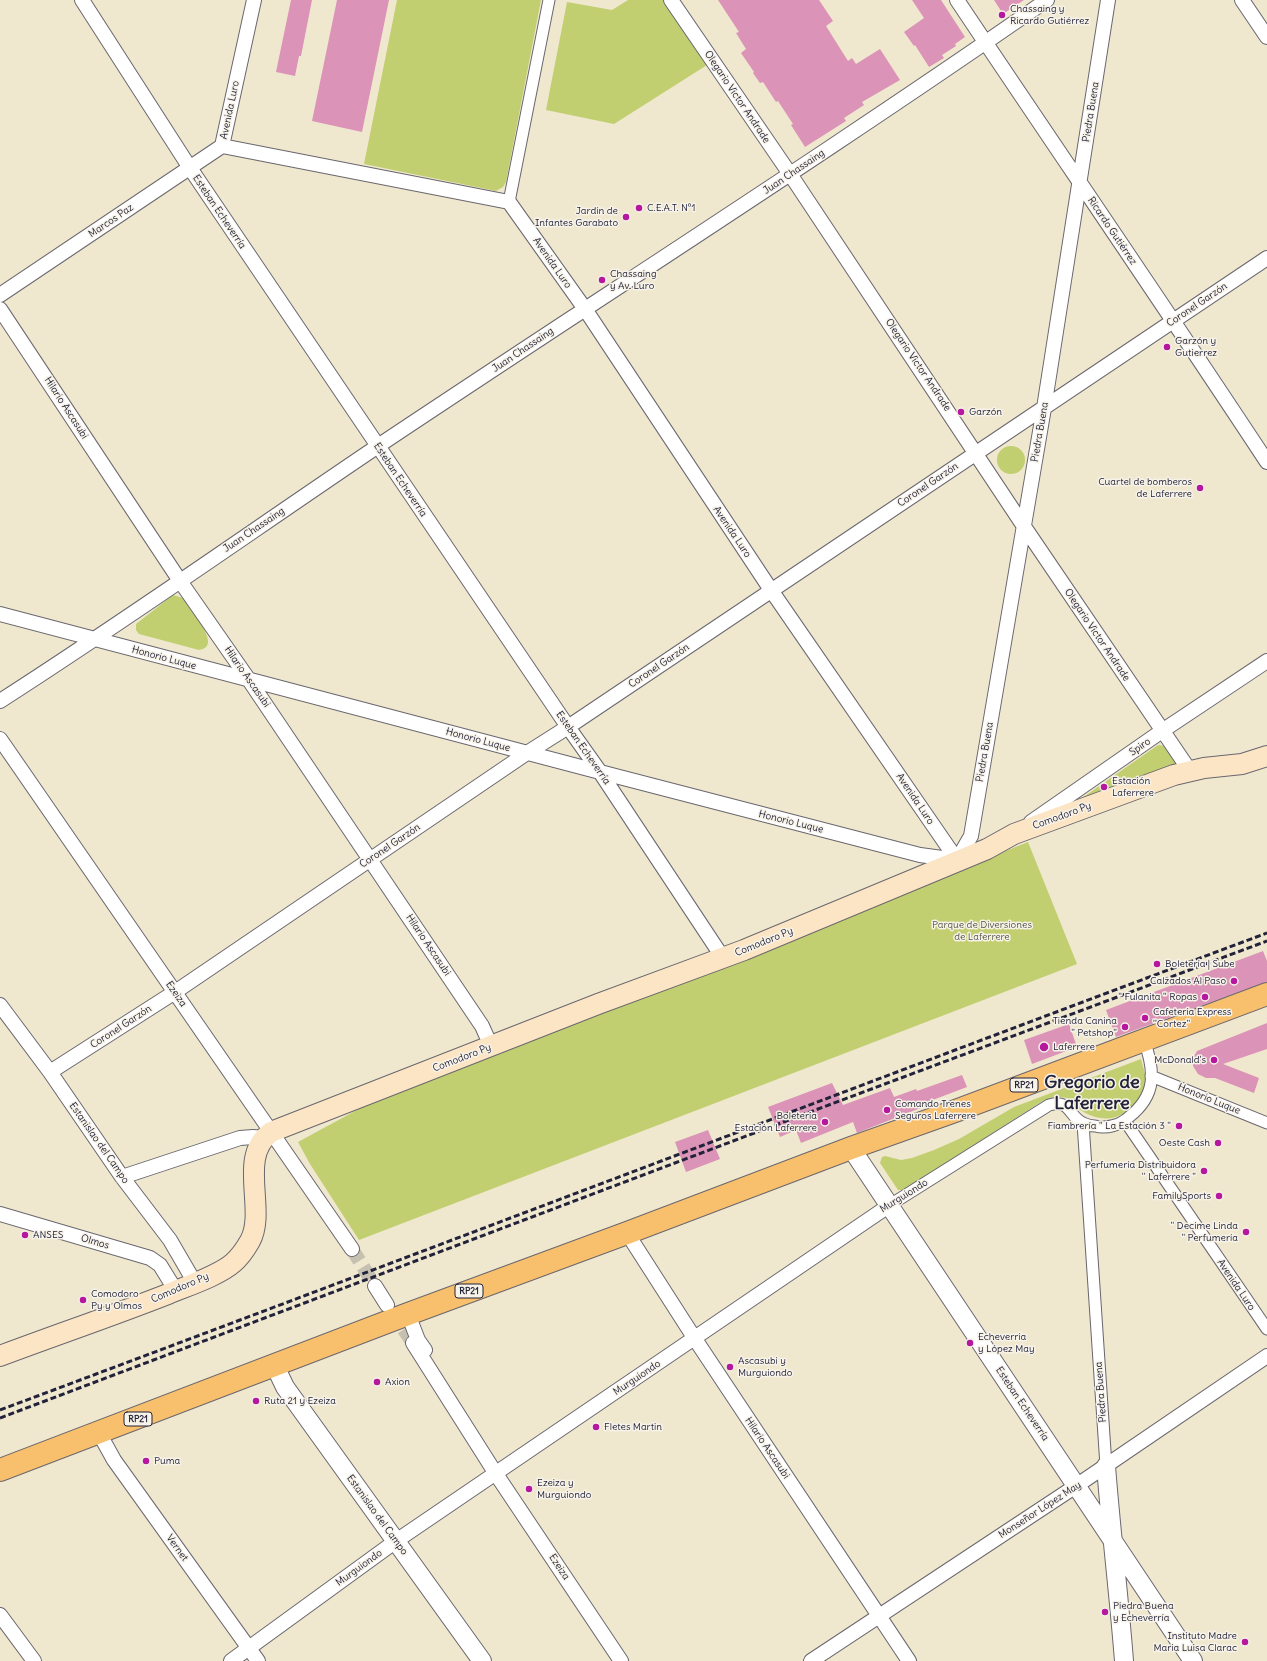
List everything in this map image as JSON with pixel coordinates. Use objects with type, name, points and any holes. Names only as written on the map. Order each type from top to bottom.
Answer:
[{"type":"main road","name":"Comodoro Py","points":[[0,1356],[176,1291],[233,1263],[250,1240],[256,1216],[253,1181],[254,1168],[267,1135],[598,1004],[722,958],[920,877],[957,860],[987,849],[1014,834],[1138,788],[1190,771],[1242,764],[1267,756]]},
{"type":"main road","name":"RP21","points":[[0,1470],[99,1434],[408,1314],[1267,994]]},
{"type":"street","name":"Esteban Echeverría","points":[[82,0],[190,168],[568,727],[600,772],[722,958]]},
{"type":"street","name":"Avenida Luro","points":[[254,0],[222,146],[509,202],[585,309],[771,590],[957,860]]},
{"type":"street","points":[[509,202],[549,0]]},
{"type":"street","name":"Olegario Victor Andrade","points":[[671,0],[790,174],[976,452],[1023,526],[1190,771]]},
{"type":"street","name":"Ricardo Gutiérrez","points":[[957,0],[1174,321],[1267,462]]},
{"type":"street","name":"Juan Chassaing","points":[[0,701],[96,639],[378,447],[790,174],[986,43],[1047,0]]},
{"type":"street","name":"Piedra Buena","points":[[957,860],[971,836],[1044,408],[1108,0]]},
{"type":"street","points":[[1242,0],[1267,37]]},
{"type":"street","name":"Marcos Paz","points":[[0,295],[222,146]]},
{"type":"street","name":"Coronel Garzón","points":[[50,1072],[175,992],[527,753],[1267,258]]},
{"type":"street","name":"Hilario Ascasubi","points":[[0,308],[180,581],[371,859],[482,1026],[491,1046]]},
{"type":"street","name":"Honorio Luque","points":[[0,614],[920,855],[957,860]]},
{"type":"street","name":"Spiro","points":[[1014,834],[1162,731],[1267,661]]},
{"type":"street","name":"Ezeiza","points":[[0,738],[175,992],[267,1135],[352,1249]]},
{"type":"street","name":"Estanislao del Campo","points":[[0,1005],[50,1072],[122,1177],[170,1240],[195,1283]]},
{"type":"street","points":[[1083,1123],[1098,1127],[1111,1127],[1125,1121],[1147,1100],[1151,1076],[1150,1056],[1144,1040]]},
{"type":"street","name":"Honorio Luque","points":[[1151,1076],[1267,1123]]},
{"type":"street","name":"Murguiondo","points":[[231,1661],[396,1541],[694,1339],[869,1217],[1049,1105],[1056,1103],[1069,1108],[1083,1123]]},
{"type":"street","name":"Avenida Luro","points":[[1125,1121],[1267,1329]]},
{"type":"street","name":"Piedra Buena","points":[[1083,1123],[1106,1466],[1124,1661]]},
{"type":"street","name":"Comodoro Py","points":[[122,1177],[240,1138],[267,1135]]},
{"type":"street","name":"Esteban Echeverría","points":[[851,1148],[1192,1661]]},
{"type":"street","name":"Olmos","points":[[0,1214],[150,1258],[160,1264],[176,1291]]},
{"type":"street","name":"Hilario Ascasubi","points":[[627,1233],[694,1339],[909,1661]]},
{"type":"street","points":[[375,1286],[387,1305]]},
{"type":"street","name":"Ezeiza","points":[[408,1314],[418,1340],[496,1461],[496,1474]]},
{"type":"street","name":"Ezeiza","points":[[413,1343],[496,1474],[621,1661]]},
{"type":"street","name":"Monseñor López May","points":[[811,1661],[1106,1466],[1267,1356]]},
{"type":"street","name":"Estanislao del Campo","points":[[274,1366],[285,1387],[482,1661]]},
{"type":"street","name":"Vernet","points":[[99,1434],[114,1460],[258,1661]]},
{"type":"street","points":[[0,1615],[34,1661]]},
{"type":"green space","points":[[397,0],[541,0],[506,182],[503,187],[496,191],[364,164]]},
{"type":"green space","points":[[628,0],[664,0],[707,65],[614,124],[546,110],[567,2],[612,10]]},
{"type":"green space","points":[[1011,446],[1021,450],[1025,460],[1021,470],[1011,474],[1001,470],[997,460],[1001,450]]},
{"type":"green space","points":[[173,595],[183,598],[203,626],[208,639],[207,646],[205,648],[199,650],[139,634],[136,630],[136,624]]},
{"type":"green space","points":[[1158,745],[1167,746],[1176,761],[1174,766],[1084,799],[1082,798]]},
{"type":"green space","name":"Parque de Diversiones de Laferrere","points":[[1028,842],[1077,964],[359,1240],[310,1164],[298,1142],[368,1104]]},
{"type":"green space","points":[[1141,1059],[1145,1072],[1142,1092],[1129,1110],[1120,1115],[1111,1118],[1093,1116],[1075,1106],[1067,1098],[1055,1096],[1041,1102],[904,1190],[898,1190],[880,1163],[882,1157],[885,1156],[901,1160],[912,1158],[934,1150],[959,1139],[1014,1107]]},
{"type":"building","points":[[291,0],[312,0],[301,56],[299,56],[295,76],[276,72]]},
{"type":"building","points":[[337,0],[389,0],[362,132],[312,121]]},
{"type":"building","points":[[718,0],[819,0],[833,21],[826,26],[848,61],[852,58],[856,64],[880,49],[900,80],[862,102],[864,105],[844,118],[846,121],[805,147],[791,125],[793,124],[778,101],[776,102],[763,82],[760,83],[741,53],[746,49],[736,33],[739,32]]},
{"type":"building","points":[[912,0],[941,0],[965,37],[955,44],[956,46],[942,55],[944,58],[929,67],[915,45],[914,46],[904,32],[924,18]]},
{"type":"building","points":[[994,0],[1024,0],[1003,14]]},
{"type":"building","points":[[1263,951],[1267,961],[1267,982],[1116,1037],[1106,1010]]},
{"type":"building","name":"McDonald's","points":[[1267,1023],[1267,1049],[1223,1064],[1259,1078],[1254,1093],[1215,1078],[1206,1078],[1198,1074],[1193,1066],[1193,1058],[1197,1051]]},
{"type":"building","points":[[1069,1024],[1077,1047],[1032,1064],[1024,1040]]},
{"type":"building","points":[[962,1075],[967,1087],[922,1104],[923,1107],[857,1133],[853,1122],[801,1143],[796,1130],[780,1137],[768,1107],[832,1083],[843,1105],[890,1088],[894,1097],[916,1089],[917,1091]]},
{"type":"building","points":[[708,1130],[720,1159],[686,1172],[675,1142]]},
{"type":"tunnel","points":[[352,1249],[375,1286]]},
{"type":"tunnel","points":[[392,1312],[413,1343]]},
{"type":"railway","points":[[0,1410],[1267,933]]},
{"type":"railway","points":[[0,1418],[1267,941]]},
{"type":"place","name":"Chassaing y Ricardo Gutiérrez","points":[[1002,15]]},
{"type":"place","name":"C.E.A.T. Nº1","points":[[639,208]]},
{"type":"place","name":"Jardín de Infantes Garabato","points":[[626,217]]},
{"type":"place","name":"Chassaing y Av. Luro","points":[[602,280]]},
{"type":"place","name":"Garzón y Gutierrez","points":[[1167,347]]},
{"type":"place","name":"Garzón","points":[[961,412]]},
{"type":"place","name":"Cuartel de bomberos de Laferrere","points":[[1200,488]]},
{"type":"place","name":"Estación Laferrere","points":[[1104,787]]},
{"type":"place","name":"Boletería | Sube","points":[[1157,964]]},
{"type":"place","name":"Calzados Al Paso","points":[[1234,981]]},
{"type":"place","name":"'' Fulanita '' Ropas","points":[[1205,997]]},
{"type":"place","name":"Cafetería Express ''Cortez''","points":[[1145,1018]]},
{"type":"place","name":"Tienda Canina '' Petshop''","points":[[1125,1027]]},
{"type":"place","name":"Laferrere","points":[[1044,1047]]},
{"type":"place","name":"McDonald's","points":[[1214,1060]]},
{"type":"place","name":"Comando Trenes Seguros Laferrere","points":[[887,1110]]},
{"type":"place","name":"Boletería Estación Laferrere","points":[[825,1122]]},
{"type":"place","name":"Fiambrería '' La Estación 3 ''","points":[[1179,1126]]},
{"type":"place","name":"Oeste Cash","points":[[1218,1143]]},
{"type":"place","name":"Perfumería Distribuidora '' Laferrere ''","points":[[1204,1171]]},
{"type":"place","name":"FamilySports","points":[[1219,1196]]},
{"type":"place","name":"'' Decime Linda '' Perfumería","points":[[1246,1232]]},
{"type":"place","name":"ANSES","points":[[25,1235]]},
{"type":"place","name":"Comodoro Py y Olmos","points":[[83,1300]]},
{"type":"place","name":"Echeverría y López May","points":[[970,1343]]},
{"type":"place","name":"Ascasubi y Murguiondo","points":[[730,1367]]},
{"type":"place","name":"Axion","points":[[377,1382]]},
{"type":"place","name":"Ruta 21 y Ezeiza","points":[[256,1401]]},
{"type":"place","name":"Fletes Martin","points":[[596,1427]]},
{"type":"place","name":"Puma","points":[[146,1461]]},
{"type":"place","name":"Ezeiza y Murguiondo","points":[[529,1489]]},
{"type":"place","name":"Piedra Buena y Echeverría","points":[[1105,1612]]},
{"type":"place","name":"Instituto Madre Maria Luisa Clarac","points":[[1245,1642]]},
{"type":"district","name":"Gregorio de Laferrere","points":[[1092,1093]]}]
